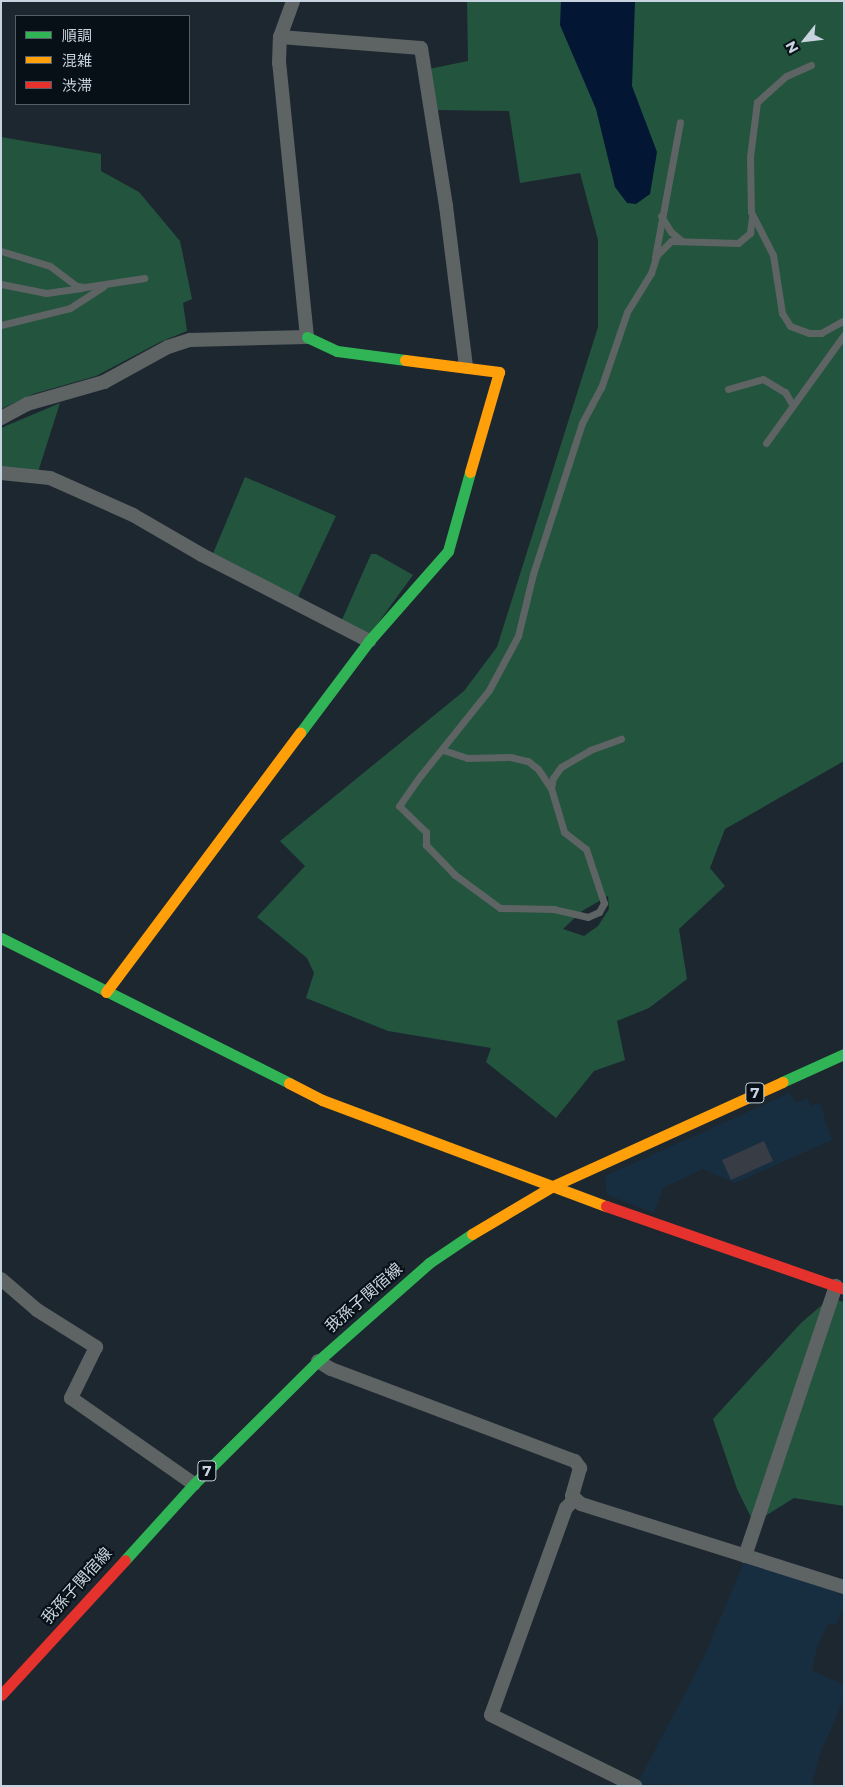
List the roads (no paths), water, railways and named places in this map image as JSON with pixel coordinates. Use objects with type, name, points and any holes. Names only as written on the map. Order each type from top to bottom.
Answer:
[{"type":"street","points":[[293,1],[280,37],[279,63],[307,337]]},
{"type":"street","points":[[280,37],[420,48],[446,206],[466,367]]},
{"type":"street","points":[[1,418],[28,404],[104,382],[168,346],[190,340],[307,337],[337,351],[499,372],[498,384],[448,551],[369,641],[106,992]]},
{"type":"street","points":[[1,473],[50,478],[134,515],[202,556],[369,641]]},
{"type":"street","points":[[1,938],[322,1100],[553,1186],[840,1288],[745,1556]]},
{"type":"street","name":"我孫子関宿線","points":[[1,1696],[194,1484],[318,1361],[429,1263],[504,1213],[553,1186],[844,1054]]},
{"type":"street","points":[[1,1279],[37,1310],[96,1347],[71,1398],[194,1484]]},
{"type":"street","points":[[318,1361],[331,1369],[575,1461],[580,1468],[572,1496],[574,1500]]},
{"type":"street","points":[[574,1500],[844,1587]]},
{"type":"street","points":[[574,1500],[566,1508],[491,1715],[635,1786]]},
{"type":"lane","points":[[443,750],[467,758],[510,757],[528,761],[551,788],[564,832],[586,848],[604,903],[599,912],[588,917],[554,909],[500,908],[455,876],[426,845],[426,832],[400,806],[489,690],[518,636],[533,574],[582,424],[600,388],[627,312],[662,248],[671,242],[681,240],[738,244],[750,233],[752,216],[750,157],[757,102],[786,76],[811,65]]},
{"type":"lane","points":[[655,262],[661,216],[680,122]]},
{"type":"lane","points":[[661,216],[671,232],[681,240]]},
{"type":"lane","points":[[752,216],[773,256],[782,313],[790,326],[809,333],[821,333],[844,320]]},
{"type":"lane","points":[[1,251],[50,266],[85,288]]},
{"type":"lane","points":[[1,284],[46,293],[144,278]]},
{"type":"lane","points":[[1,325],[70,308],[106,284]]},
{"type":"lane","points":[[766,443],[792,404],[844,335]]},
{"type":"lane","points":[[728,389],[763,379],[781,388],[792,404]]},
{"type":"lane","points":[[551,788],[553,778],[561,767],[590,750],[622,739]]}]
